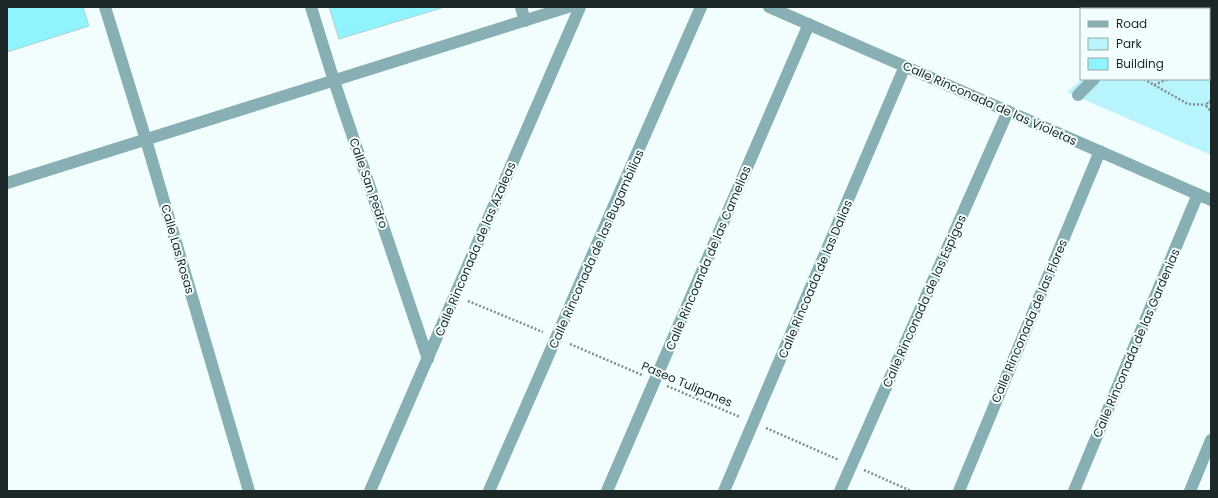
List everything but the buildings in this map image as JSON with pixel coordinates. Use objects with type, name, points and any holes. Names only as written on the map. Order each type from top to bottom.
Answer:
[{"type":"street","name":"Calle Las Rosas","points":[[105,7],[146,140],[249,491]]},
{"type":"street","name":"Calle San Pedro","points":[[311,7],[334,81],[428,359]]},
{"type":"street","points":[[521,7],[525,21]]},
{"type":"street","points":[[7,184],[568,7]]},
{"type":"street","name":"Calle Rinconada de las Azaleas","points":[[370,491],[580,7]]},
{"type":"street","name":"Calle Rinconada de las Bugambilias","points":[[490,491],[701,7]]},
{"type":"street","name":"Calle Rinconada de las Violetas","points":[[769,7],[1211,200]]},
{"type":"street","name":"Calle Rincoanda de las Camelias","points":[[607,491],[809,24]]},
{"type":"street","name":"Calle Rincoada de las Dalias","points":[[724,491],[905,66]]},
{"type":"street","points":[[1078,95],[1093,80]]},
{"type":"street","name":"Calle Rinconada de las Espigas","points":[[840,491],[1008,111]]},
{"type":"street","name":"Calle Rinconada de las Flores","points":[[959,491],[1100,151]]},
{"type":"street","name":"Calle Rinconada de las Gardenias","points":[[1074,491],[1198,194]]},
{"type":"street","points":[[1190,491],[1211,440]]},
{"type":"path","points":[[1146,80],[1188,104],[1206,105],[1209,101],[1211,102]]},
{"type":"path","points":[[1154,85],[1166,80]]},
{"type":"path","points":[[1206,105],[1208,109],[1211,110]]},
{"type":"path","name":"Paseo Tulipanes","points":[[455,296],[557,338],[911,491]]},
{"type":"green space","points":[[1211,7],[1211,155],[1067,92],[1081,80],[1210,80],[1210,8],[1208,8]]}]
